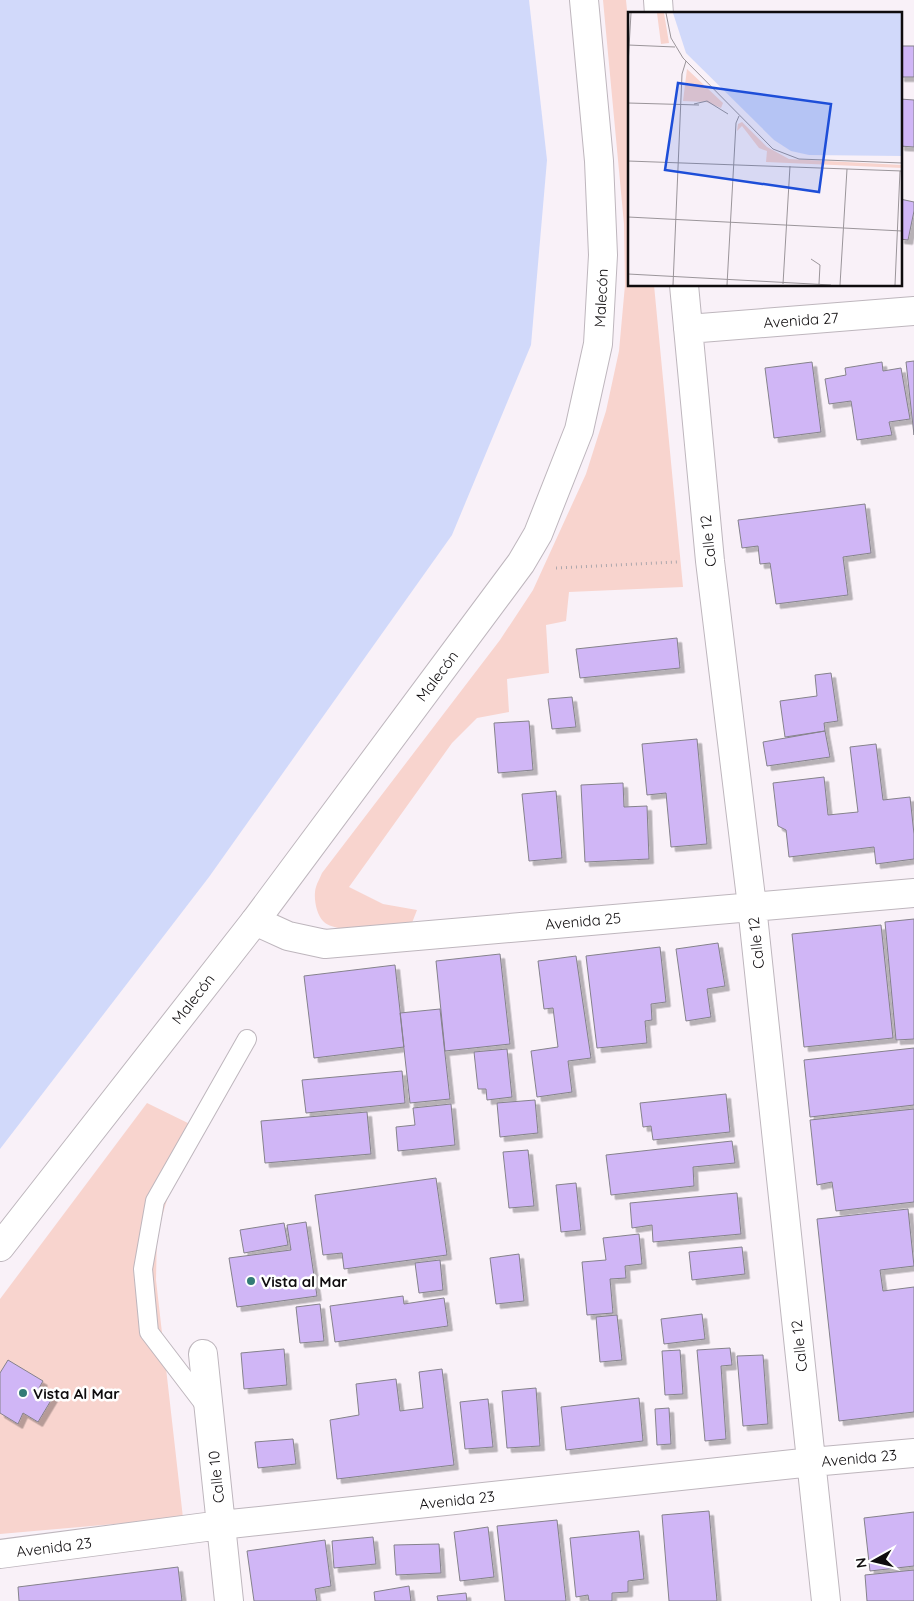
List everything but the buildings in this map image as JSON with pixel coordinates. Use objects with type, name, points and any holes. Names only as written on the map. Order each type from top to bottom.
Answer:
[{"type":"street","name":"Malecón","points":[[0,1247],[255,921],[521,562],[538,534],[579,430],[598,344],[604,256],[599,161],[584,0]]},
{"type":"street","name":"Calle 12","points":[[684,286],[710,561],[752,906],[826,1601]]},
{"type":"street","name":"Avenida 27","points":[[688,329],[914,312]]},
{"type":"street","name":"Avenida 25","points":[[255,921],[288,936],[325,944],[914,893]]},
{"type":"street","name":"Calle 10","points":[[203,1354],[229,1601]]},
{"type":"street","name":"Avenida 23","points":[[0,1554],[221,1525],[812,1462],[914,1453]]},
{"type":"lane","points":[[209,1411],[149,1332],[143,1269],[155,1201],[247,1039]]},
{"type":"path","points":[[521,562],[546,569],[710,561]]},
{"type":"shaded area","points":[[603,0],[626,0],[628,20],[628,286],[654,286],[683,587],[569,592],[566,621],[546,625],[549,673],[507,679],[509,712],[477,718],[452,743],[349,887],[383,904],[417,910],[410,928],[351,930],[329,925],[321,918],[315,900],[316,887],[322,873],[500,640],[533,590],[586,474],[606,411],[619,351],[625,285],[624,224]]},
{"type":"shaded area","points":[[147,1103],[194,1126],[173,1180],[157,1233],[156,1280],[183,1518],[0,1534],[0,1299]]},
{"type":"water","points":[[0,0],[529,0],[547,160],[531,345],[452,535],[209,877],[0,1149]]},
{"type":"place","name":"Vista al Mar","points":[[251,1281]]},
{"type":"place","name":"Vista Al Mar","points":[[23,1393]]}]
